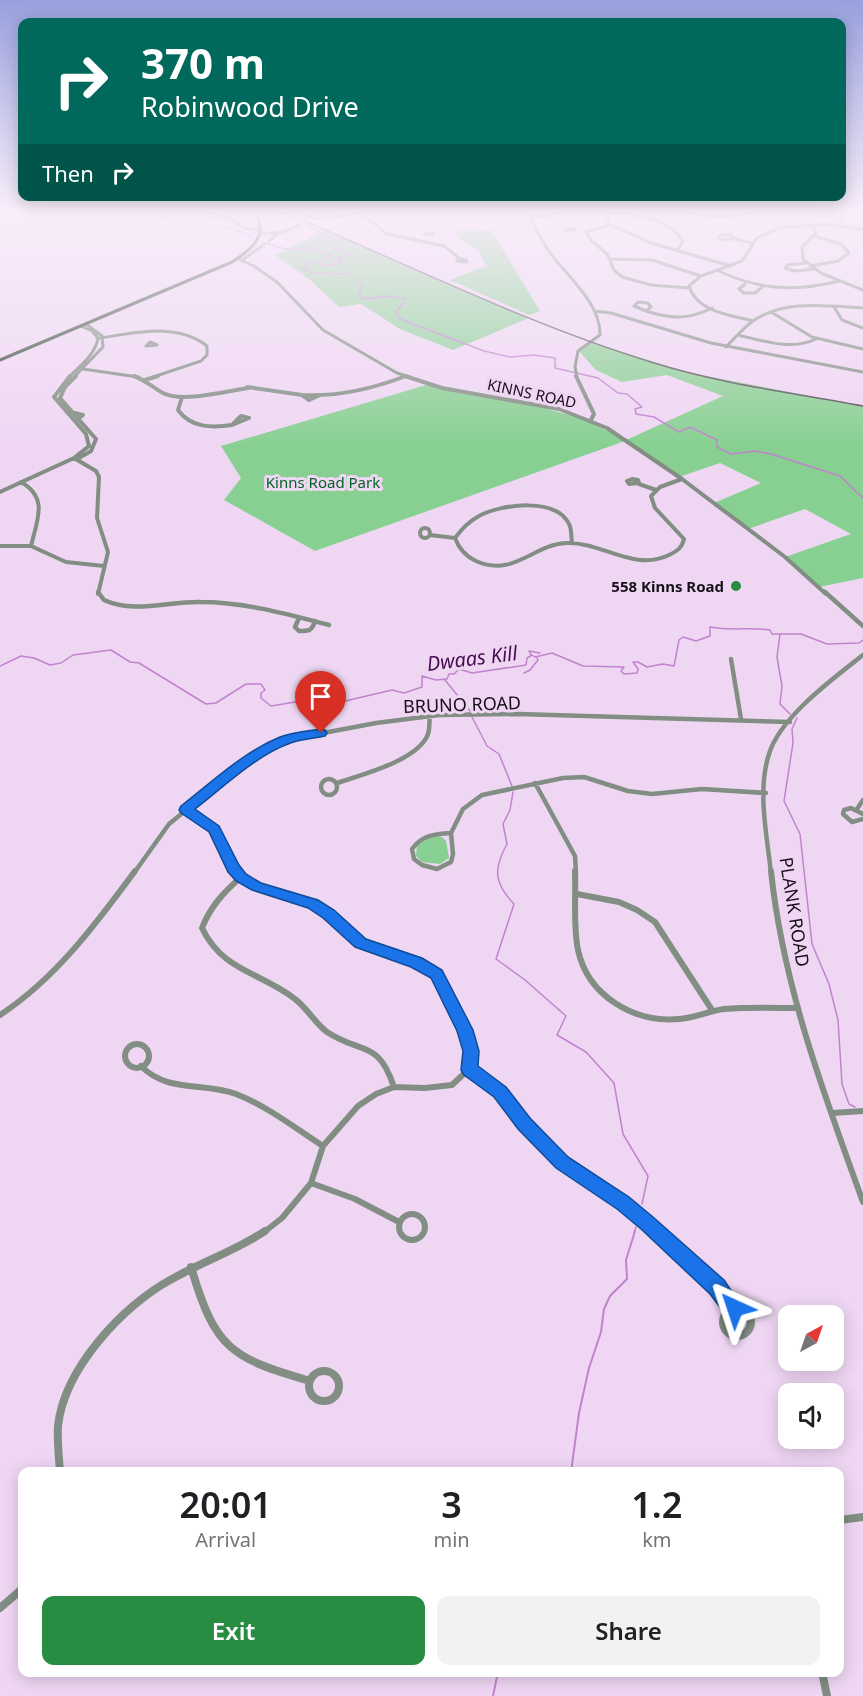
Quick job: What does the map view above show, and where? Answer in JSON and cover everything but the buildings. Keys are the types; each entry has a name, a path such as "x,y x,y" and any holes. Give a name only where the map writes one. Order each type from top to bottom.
{"main road":[{"path":"0,360 174,288"}],"street":[{"name":"KINNS ROAD","path":"284,288 323,330 406,376 453,390 544,405 591,420 618,434 785,557 863,626"},
{"path":"577,288 602,325 602,332 579,349 576,358 576,371 581,393 594,414 591,420"},
{"path":"689,288 698,301 753,321"},
{"path":"740,288 744,293 755,293 761,288"},
{"path":"786,288 808,288"},
{"path":"646,311 651,307 648,303 640,302 633,305 646,311 681,319 697,316 712,308"},
{"path":"726,347 753,321 771,312 805,306 863,308"},
{"path":"834,307 842,320 863,328"},
{"path":"594,311 611,313 726,347 863,372"},
{"path":"771,312 816,339 863,349"},
{"path":"0,492 92,451 96,442 94,435 78,419 83,416 81,413 71,412 60,398 65,387 103,347 98,331 86,324"},
{"path":"81,326 100,338 152,333 190,335 203,341 207,346 208,352 201,361 145,380"},
{"path":"152,333 152,342"},
{"path":"738,335 794,345 816,339"},
{"path":"72,459 87,449 90,440 58,405 54,397 59,387 97,347 100,338"},
{"path":"77,368 132,375 145,380 164,394 182,397 230,390 238,385 302,395 309,400 318,396 366,389 406,376"},
{"path":"182,397 178,410 188,420 204,425 232,425"},
{"path":"72,459 96,471 99,477 97,518 107,545 98,594 101,600 113,606 215,603 241,606 329,625"},
{"path":"455,538 457,546 469,558 489,565 516,564 548,546 572,543 637,560 665,558 676,552 684,539 676,526 653,506 651,496 656,490 682,479"},
{"path":"21,482 36,492 38,497 39,505 31,546"},
{"path":"639,484 656,490"},
{"path":"455,538 466,523 497,510 525,505 551,509 561,514 572,527 572,543"},
{"path":"430,535 455,538"},
{"path":"0,546 31,546 66,562 104,566"},
{"path":"299,618 295,627 299,631 309,631 313,628 315,621"},
{"name":"PLANK ROAD","path":"863,654 790,722 769,752 766,793 767,830 777,923 798,1008 863,1202"},
{"path":"731,659 741,719"},
{"name":"BRUNO ROAD","path":"0,1014 51,975 124,886 157,839 186,810 233,772 281,741 430,716 518,714 790,722"},
{"path":"337,783 405,756 418,747 428,736 430,716"},
{"path":"451,833 428,835 417,842 412,849 414,859 422,865 437,869 451,862 453,855 451,833 464,809 482,795 535,783 584,777 628,791 652,794 702,789 766,793"},
{"path":"535,783 575,856 578,950 586,972 601,993 625,1010 650,1019 671,1020 712,1010 798,1008"},
{"path":"857,809 863,800"},
{"path":"846,809 857,809 863,817 852,822 844,816 846,809"},
{"path":"60,1467 58,1427 64,1401 74,1377 91,1351 135,1304 191,1267 263,1233 282,1218 311,1183 323,1146 358,1106 376,1094 394,1087 446,1087 469,1070 471,1051 465,1030 437,974 417,963 360,943 328,914 313,904 256,886 241,877 233,868 214,829 186,810"},
{"path":"241,877 221,895 206,916 202,928 210,947 243,971 293,998 327,1031 378,1053 385,1059 394,1087"},
{"path":"577,894 622,902 645,913 655,922 712,1010"},
{"path":"141,1066 148,1075 160,1082 219,1089 242,1097 323,1146"},
{"path":"469,1070 500,1092 524,1124 562,1162 623,1203 688,1259 717,1287 731,1308"},
{"path":"832,1113 863,1111"},
{"path":"311,1183 355,1199 399,1222"},
{"path":"191,1267 211,1319 237,1354 271,1369 310,1380"},
{"path":"328,1370 338,1379 338,1392 332,1399 320,1401 310,1394 310,1380 320,1371 328,1370"},
{"path":"844,1519 863,1517"},
{"path":"0,1608 18,1592"},
{"path":"823,1677 827,1696"}],"green space":[{"path":"319,288 459,288 529,318 453,350 400,329 361,304 339,307"},
{"path":"468,288 526,288 540,311 529,315"},
{"path":"591,342 690,373 863,406 863,578 819,587 785,557 851,534 805,509 748,529 714,503 761,483 720,463 679,477 626,440 723,396 667,375 622,382 596,370 578,350"},
{"name":"Kinns Road Park","path":"426,385 553,410 601,428 625,441 315,551 224,500 241,478 221,446"},
{"path":"434,836 442,837 446,841 449,858 440,864 422,862 416,856 417,845"}],"waterway":[{"path":"361,288 359,297 367,299 386,296 406,299 396,312 400,319 484,351 510,357 534,355 555,358 555,368 598,378 618,393 627,394 642,407 635,409 636,414 654,417 679,432 690,427 717,440 717,447 731,454 755,451 771,454 840,476 863,498"},
{"name":"Dwaas Kill","path":"0,666 21,656 34,658 50,665 61,663 73,655 111,650 130,662 139,663 206,704 216,703 246,684 261,684 265,690 261,693 261,698 271,706 295,702 324,706 392,690 404,693 422,687 422,676 436,680 447,679 449,674 454,674 459,669 472,673 526,665 527,658 532,655 535,657 552,653 583,666 624,667 621,671 624,674 637,673 638,669 633,662 647,667 663,664 674,666 679,640 683,637 696,641 710,636 710,627 770,630 772,634 780,634"},
{"name":"Dwaas Kill","path":"780,634 801,634 827,644 859,643 863,640"},
{"path":"780,634 777,657 782,686 780,704 790,714"},
{"name":"Dwaas Kill","path":"531,655 529,651 540,653"},
{"path":"524,673 530,670 538,660 537,658"},
{"path":"445,680 471,712"},
{"path":"472,717 487,746 499,754 512,786"},
{"path":"797,718 792,729 793,743 784,801 800,834 812,944 829,984 838,1020 842,1084 849,1104 855,1107"},
{"path":"513,792 510,810 503,824 507,844 499,861 498,876 502,889 514,904 496,959 525,980 566,1016 557,1035 586,1052 614,1083 623,1134 648,1176 642,1204"},
{"path":"634,1233 636,1227"},
{"path":"572,1467 579,1413 589,1368 601,1332 604,1309 610,1296 627,1279 626,1260 635,1231"},
{"path":"493,1696 497,1677"}],"railway":[{"path":"459,288 565,332 654,363 758,388 863,406"}],"place":[{"name":"558 Kinns Road","path":"736,586"}],"route":[{"path":"321,733 286,739 272,746 233,772 186,810 206,821 214,829 233,868 241,877 256,886 313,904 328,914 360,943 428,967 437,974 465,1030 472,1060 469,1070 500,1092 524,1124 562,1162 623,1203 647,1223 717,1287 728,1300 731,1308 735,1308"}]}
